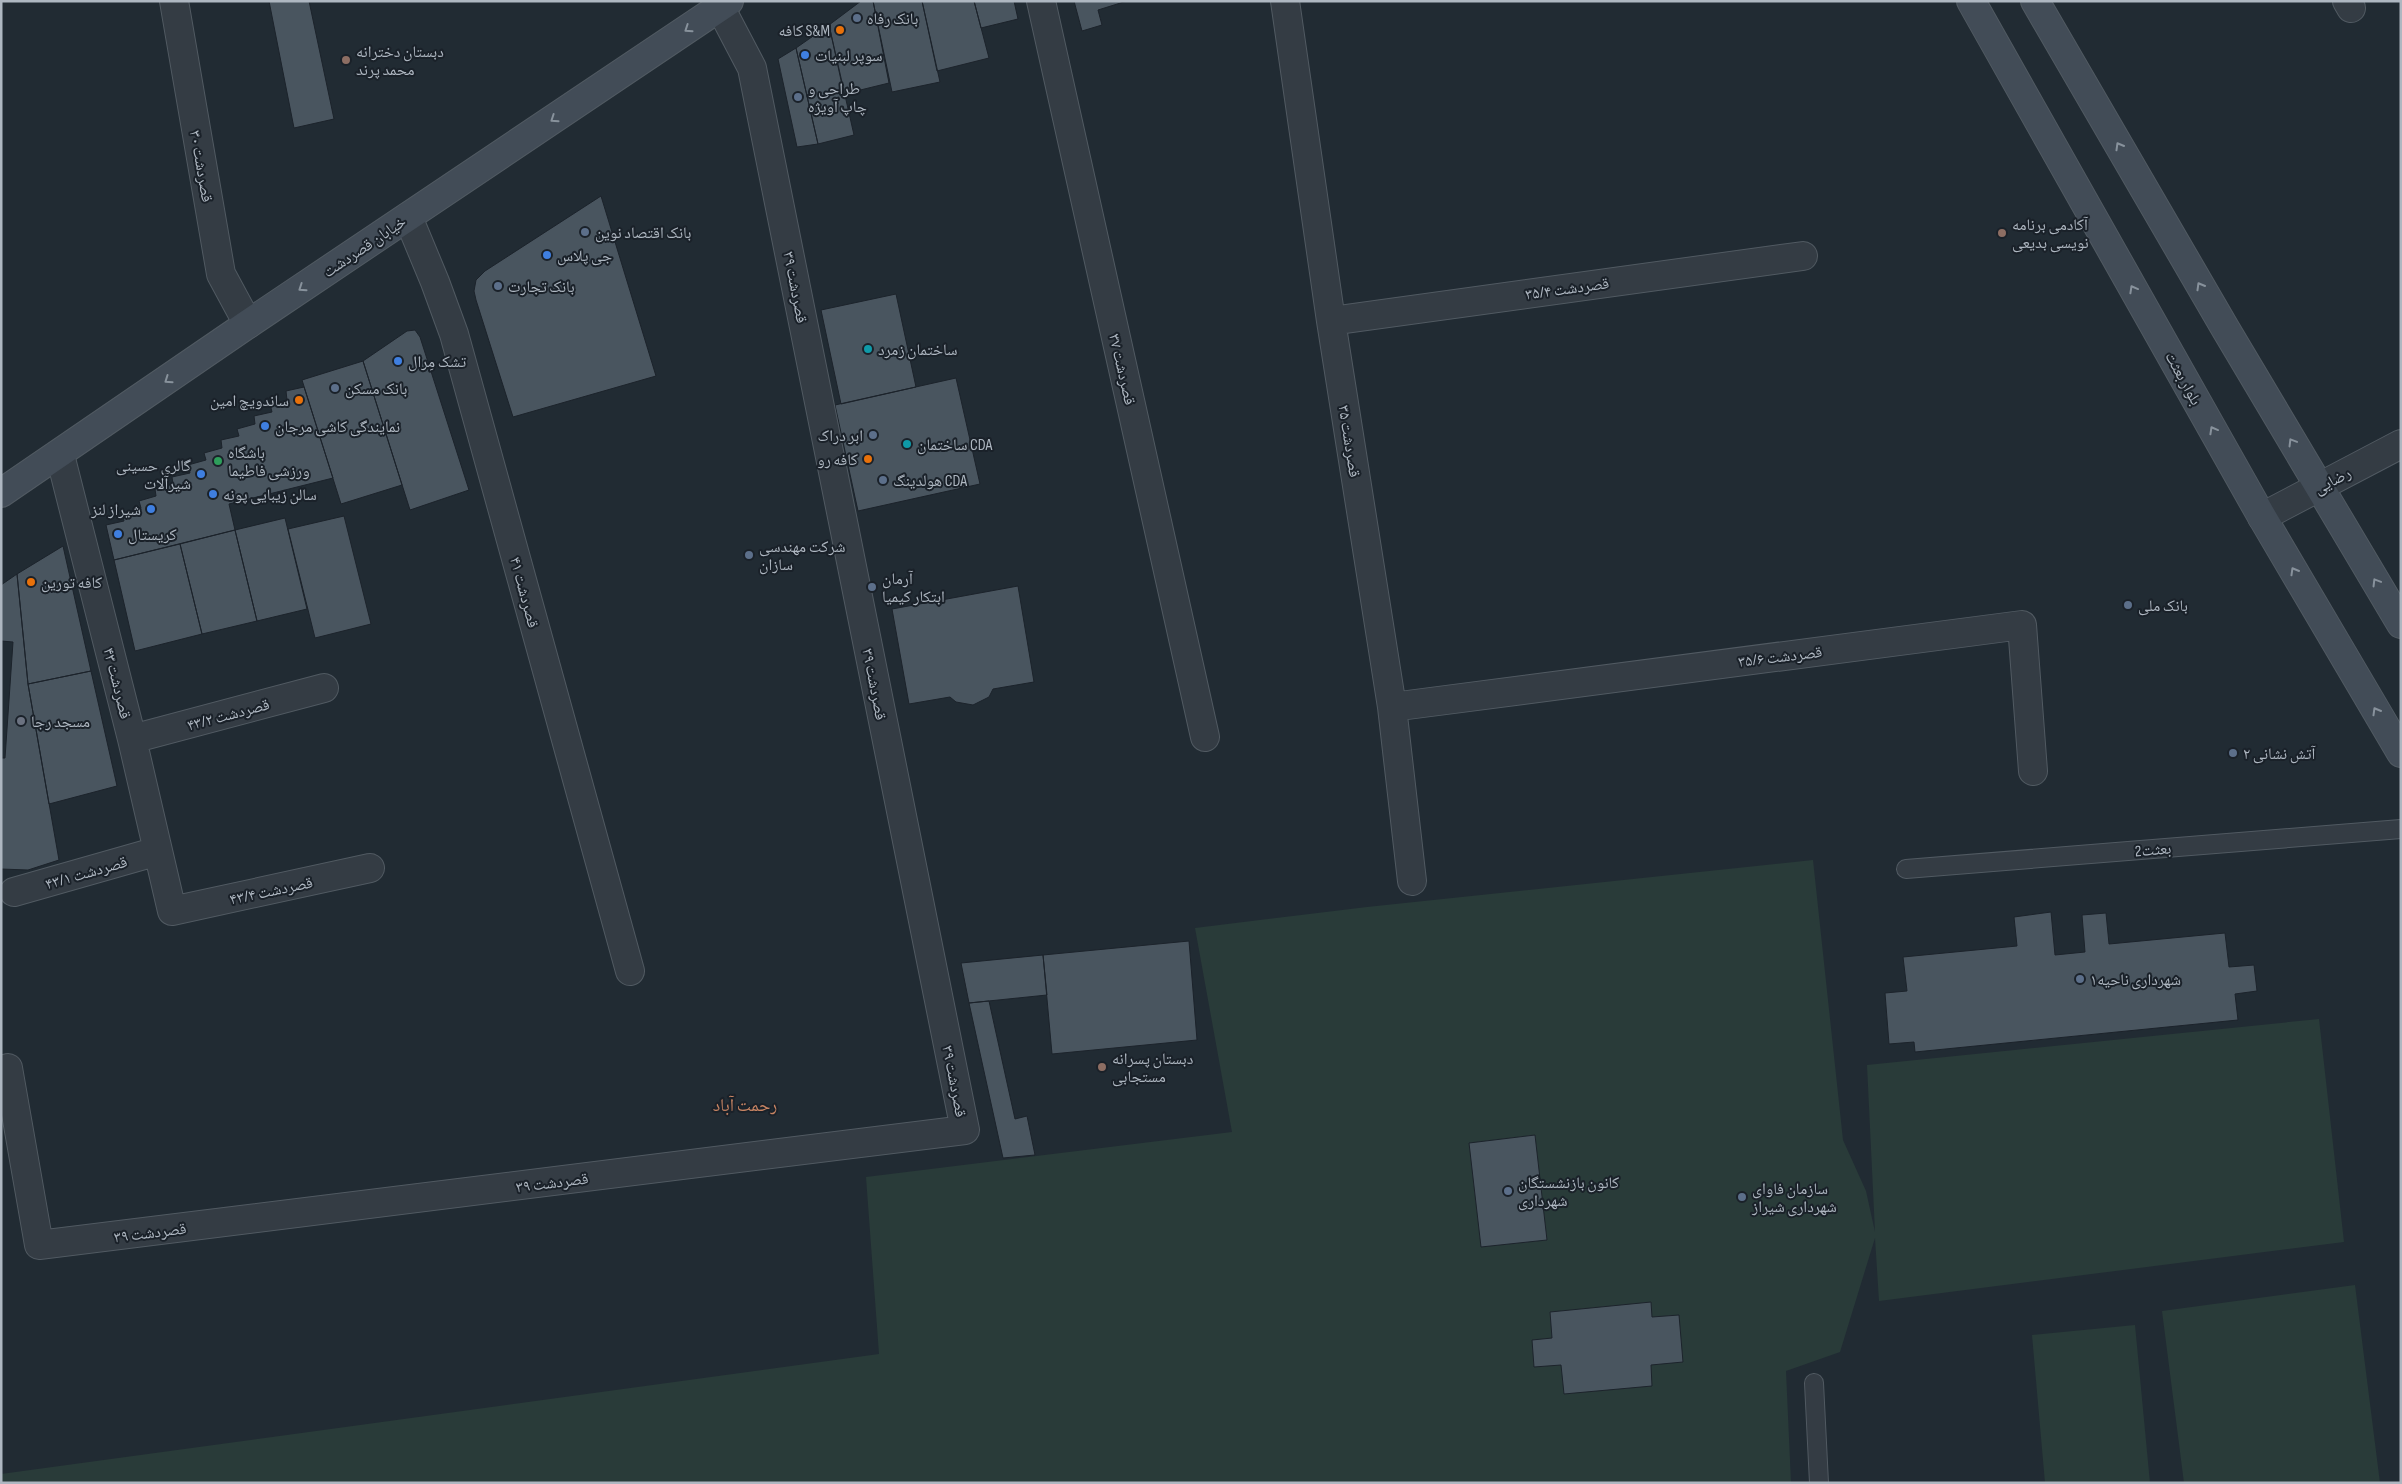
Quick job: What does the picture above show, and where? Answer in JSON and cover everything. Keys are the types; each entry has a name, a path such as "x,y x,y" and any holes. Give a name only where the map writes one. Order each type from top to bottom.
{"main road":[{"name":"بلوار بعثت","path":"1971,1 2262,517 2401,754"},
{"path":"2035,1 2401,624"},
{"name":"خیابان قصردشت","path":"1,494 248,324 724,4"}],"street":[{"name":"قصردشت ۳۰","path":"174,1 221,274 248,324"},
{"name":"قصردشت ۳۷","path":"1041,1 1205,737"},
{"name":"قصردشت ۳۵","path":"1284,1 1331,320 1392,707 1412,881"},
{"name":"قصردشت ۳۹","path":"8,1068 39,1245 964,1130 752,68 724,4"},
{"name":"قصردشت ۴۱","path":"408,217 454,334 630,971"},
{"name":"قصردشت ۳۵/۴","path":"1331,320 1803,256"},
{"name":"رضایی","path":"2262,517 2401,444"},
{"name":"قصردشت ۴۳","path":"60,455 132,740 172,911"},
{"name":"قصردشت ۳۵/۶","path":"1392,707 2022,625 2033,771"},
{"name":"قصردشت ۴۳/۲","path":"132,740 324,688"},
{"name":"قصردشت ۴۳/۱","path":"14,892 158,851"},
{"name":"قصردشت ۴۳/۴","path":"172,911 370,868"}],"lane":[{"name":"2بعثت","path":"1906,869 2401,829"},
{"path":"1814,1383 1819,1483"}],"shaded area":[{"path":"1813,860 1843,1140 1866,1191 1875,1232 1867,1065 2319,1019 2344,1242 1879,1301 1875,1238 1840,1352 1786,1371 1791,1483 2,1483 1,1474 879,1354 866,1177 1232,1132 1195,928 1367,907"},
{"path":"2355,1285 2380,1483 2184,1483 2162,1311"},
{"path":"2135,1325 2150,1483 2045,1483 2032,1335"}],"building":[{"path":"269,1 309,1 334,119 294,128"},
{"path":"861,1 873,1 889,83 844,94 829,25"},
{"path":"873,1 922,1 940,82 892,92"},
{"path":"922,1 974,1 989,58 937,71"},
{"path":"974,1 1014,1 1018,19 981,28"},
{"path":"1074,1 1127,1 1098,10 1102,25 1082,31"},
{"path":"829,25 854,135 818,144 796,48"},
{"path":"796,48 818,144 797,147 778,59"},
{"path":"601,196 656,376 513,417 476,300 474,291 476,280 485,271"},
{"name":"ساختمان زمرد","path":"896,294 916,387 841,404 821,310"},
{"path":"415,330 420,337 469,490 410,510 363,361 407,331"},
{"path":"363,361 402,485 341,504 302,380"},
{"name":"ساختمان CDA","path":"956,378 980,484 858,511 835,405"},
{"path":"304,387 333,478 229,504 235,530 114,560 106,525 124,521 123,513 141,508 139,501 156,496 155,489 173,484 172,477 190,473 188,465 206,460 204,453 222,448 221,440 239,436 237,429 255,424 254,416 272,412 270,404 287,400 286,391"},
{"path":"344,516 371,624 315,638 288,529"},
{"path":"285,518 307,609 257,621 235,530"},
{"path":"235,530 257,621 202,634 180,544"},
{"path":"180,544 202,634 135,651 114,560"},
{"path":"63,546 91,671 28,684 17,574"},
{"name":"مسجد رجا","path":"17,574 28,684 59,860 28,870 1,869 1,758 5,758 13,642 1,641 1,585"},
{"path":"1018,586 1034,682 993,689 989,697 973,705 956,702 950,697 909,704 892,609"},
{"path":"91,671 117,786 49,804 28,684"},
{"name":"شهرداری ناحیه۱","path":"2051,912 2055,955 2085,952 2082,915 2106,913 2109,944 2225,933 2229,967 2254,965 2257,991 2235,994 2238,1020 1915,1052 1914,1042 1889,1044 1885,993 1907,991 1903,957 2017,946 2014,917"},
{"path":"1189,941 1197,1040 1052,1054 1043,955"},
{"path":"1043,955 1047,995 969,1003 961,963"},
{"path":"989,1001 1015,1119 1027,1116 1035,1155 1003,1158 969,1003"},
{"name":"کانون بازنشستگان شهرداری","path":"1535,1135 1547,1240 1481,1247 1469,1143"},
{"path":"1651,1302 1652,1317 1679,1315 1683,1362 1651,1365 1652,1386 1564,1394 1561,1365 1534,1367 1532,1340 1552,1338 1550,1312"}],"place":[{"name":"بانک رفاه","path":"857,18"},
{"name":"کافه S&M","path":"840,30"},
{"name":"سوپر لبنیات","path":"805,55"},
{"name":"دبستان دخترانه محمد پرند","path":"346,60"},
{"name":"طراحی و چاپ آویژه","path":"798,97"},
{"name":"بانک اقتصاد نوین","path":"585,232"},
{"name":"آکادمی برنامه نویسی بدیعی","path":"2002,233"},
{"name":"جی پلاس","path":"547,255"},
{"name":"بانک تجارت","path":"498,286"},
{"name":"ساختمان زمرد","path":"868,349"},
{"name":"تشک مِرال","path":"398,361"},
{"name":"بانک مسکن","path":"335,388"},
{"name":"ساندویچ امین","path":"299,400"},
{"name":"نمایندگی کاشی مرجان","path":"265,426"},
{"name":"ابر دراک","path":"873,435"},
{"name":"ساختمان CDA","path":"907,444"},
{"name":"کافه رو","path":"868,459"},
{"name":"باشگاه ورزشی فاطیما","path":"218,461"},
{"name":"گالری حسینی شیرآلات","path":"201,474"},
{"name":"هولدینگ CDA","path":"883,480"},
{"name":"سالن زیبایی پونه","path":"213,494"},
{"name":"شیراز لنز","path":"151,509"},
{"name":"کریستال","path":"118,534"},
{"name":"شرکت مهندسی سازان","path":"749,555"},
{"name":"کافه تورین","path":"31,582"},
{"name":"آرمان ابتکار کیمیا","path":"872,587"},
{"name":"بانک ملی","path":"2128,605"},
{"name":"مسجد رجا","path":"21,721"},
{"name":"آتش نشانی ۲","path":"2233,753"},
{"name":"شهرداری ناحیه۱","path":"2080,979"},
{"name":"دبستان پسرانه مستجابی","path":"1102,1067"},
{"name":"کانون بازنشستگان شهرداری","path":"1508,1191"},
{"name":"سازمان فاوای شهرداری شیراز","path":"1742,1197"}],"district":[{"name":"رحمت آباد","path":"745,1105"}]}
